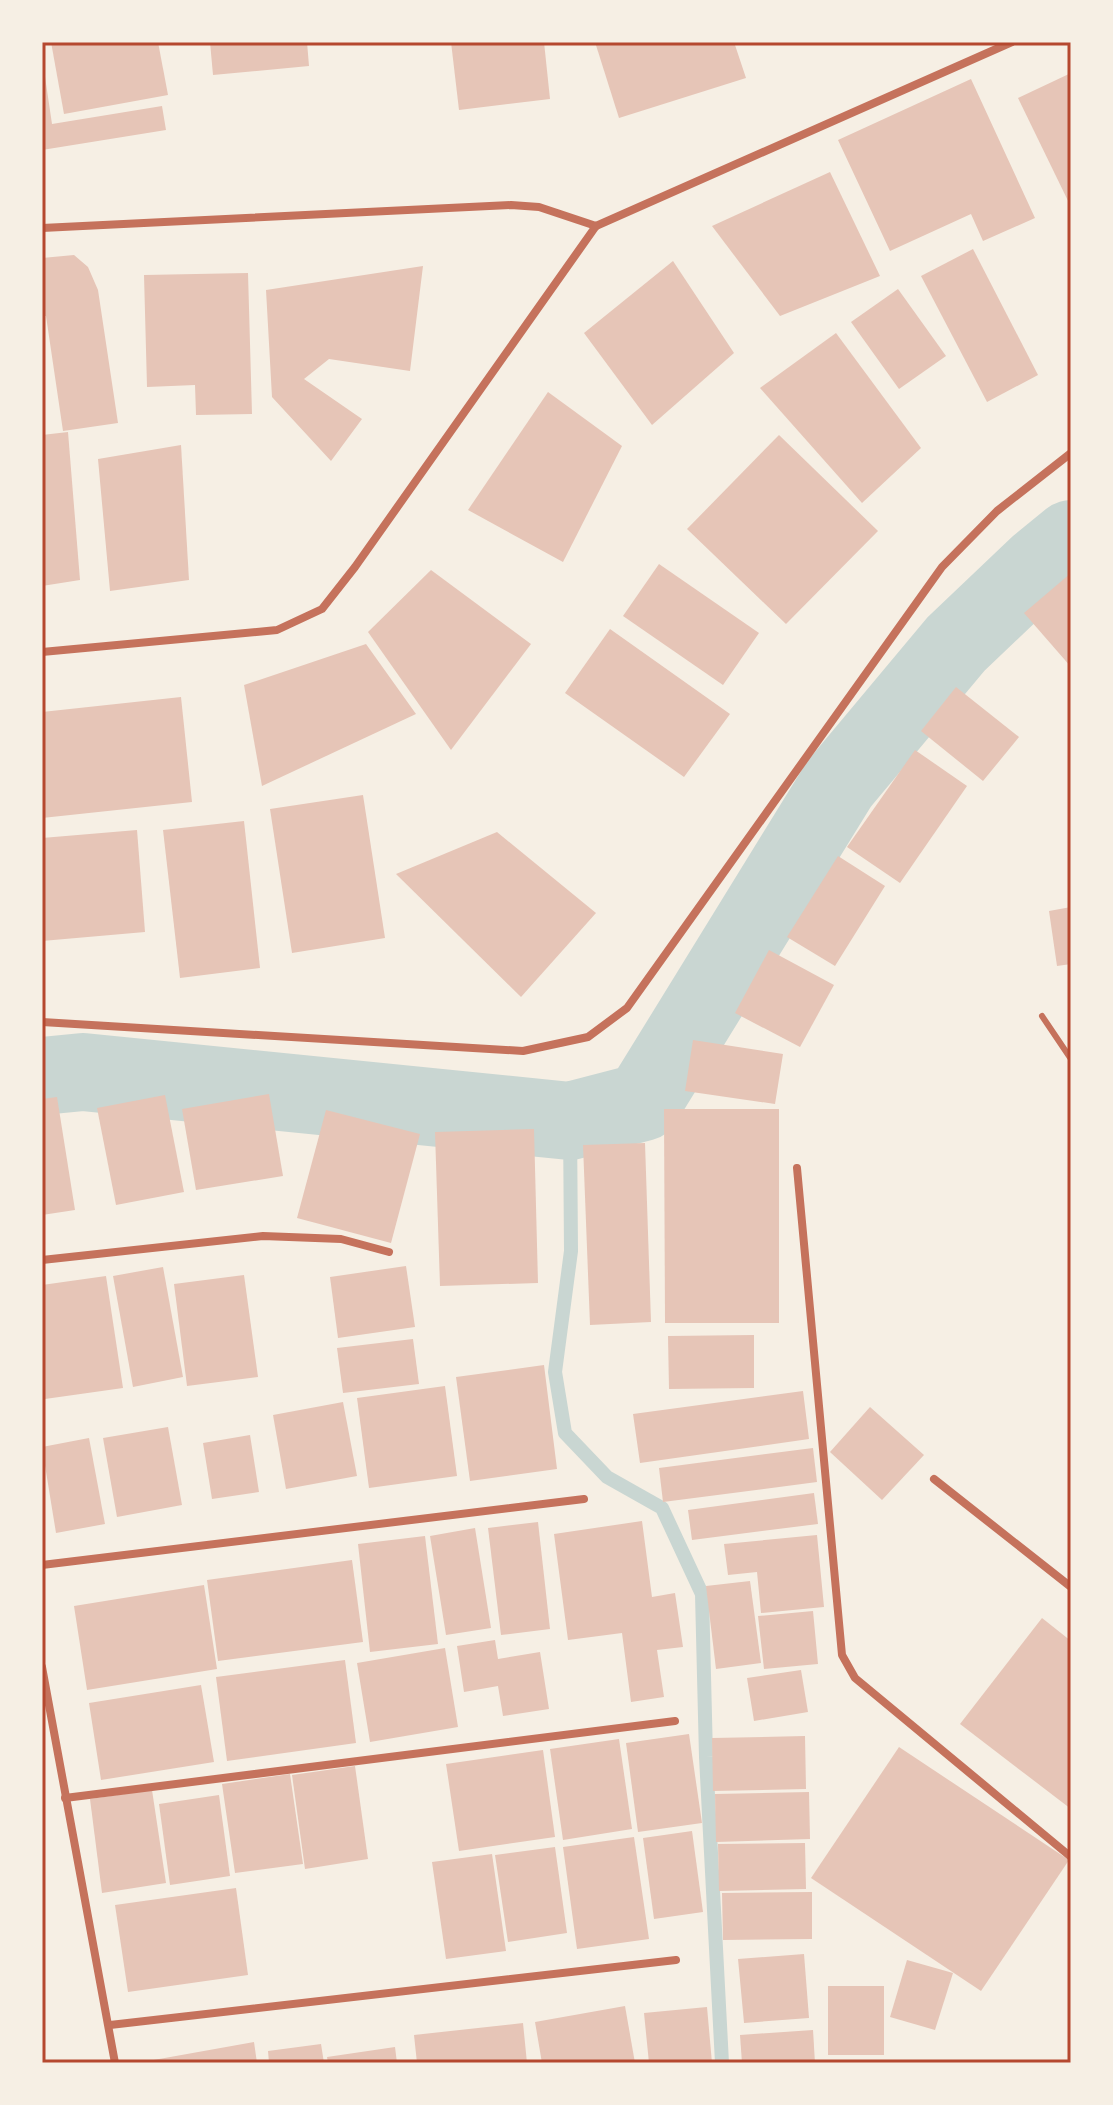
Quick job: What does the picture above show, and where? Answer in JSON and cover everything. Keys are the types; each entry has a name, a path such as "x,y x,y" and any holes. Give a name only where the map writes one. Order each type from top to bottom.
{"street":[{"path":"42,652 277,630 322,609 355,567 596,226 1012,42"},
{"path":"42,228 511,205 539,207 596,226"},
{"path":"42,1022 523,1051 588,1037 627,1008 942,567 997,511 1071,453"},
{"path":"797,1168 842,1655 855,1678 1071,1857"},
{"path":"42,1260 263,1236 341,1239 389,1252"},
{"path":"934,1479 1071,1587"},
{"path":"42,1565 584,1499"},
{"path":"42,1667 115,2063"},
{"path":"65,1798 675,1721"},
{"path":"110,2025 676,1960"}],"lane":[{"path":"1042,1016 1071,1059"}],"building":[{"path":"51,42 158,42 168,95 64,114"},
{"path":"210,42 307,42 309,66 213,75"},
{"path":"451,42 544,42 550,99 459,110"},
{"path":"595,42 734,42 746,78 619,118"},
{"path":"44,70 52,124 162,106 166,130 42,150"},
{"path":"1071,73 1071,207 1018,98"},
{"path":"971,79 1035,218 983,241 971,214 890,251 838,140"},
{"path":"830,172 880,276 780,316 712,226"},
{"path":"973,249 1038,375 987,402 921,276"},
{"path":"74,255 88,267 98,290 118,423 63,431 46,316 42,316 42,258"},
{"path":"673,261 734,353 652,425 584,333"},
{"path":"423,266 410,371 329,359 304,379 362,419 331,461 272,397 266,290"},
{"path":"248,273 252,414 196,415 195,385 147,387 144,275"},
{"path":"898,289 946,356 899,389 851,322"},
{"path":"836,333 921,448 862,503 760,388"},
{"path":"548,392 622,446 563,562 468,510"},
{"path":"68,432 80,580 42,586 42,435"},
{"path":"779,435 878,531 786,624 687,529"},
{"path":"181,445 189,580 110,591 98,459"},
{"path":"659,564 759,633 723,685 623,616"},
{"path":"431,570 531,644 451,750 368,632"},
{"path":"1071,573 1071,667 1024,613"},
{"path":"610,629 730,714 684,777 565,693"},
{"path":"366,644 416,714 262,786 244,685"},
{"path":"956,687 1019,737 983,781 921,731"},
{"path":"181,697 192,802 42,818 42,712"},
{"path":"915,750 967,786 900,883 847,847"},
{"path":"363,795 385,938 292,953 270,809"},
{"path":"244,821 260,968 180,978 163,830"},
{"path":"137,830 145,932 42,941 42,838"},
{"path":"497,832 596,913 521,997 396,874"},
{"path":"838,856 885,886 835,966 787,937"},
{"path":"1071,907 1071,964 1057,966 1049,911"},
{"path":"769,950 834,985 800,1047 735,1013"},
{"path":"693,1040 783,1054 775,1104 685,1091"},
{"path":"269,1094 283,1176 196,1190 182,1109"},
{"path":"165,1095 184,1192 116,1205 97,1108"},
{"path":"57,1097 75,1210 42,1215 42,1099"},
{"path":"664,1109 779,1109 779,1323 665,1323"},
{"path":"326,1110 420,1134 391,1243 297,1218"},
{"path":"534,1129 538,1283 440,1286 435,1132"},
{"path":"645,1143 651,1322 590,1325 583,1145"},
{"path":"406,1266 415,1327 338,1338 330,1277"},
{"path":"163,1267 183,1377 133,1387 113,1276"},
{"path":"244,1275 258,1377 187,1386 174,1284"},
{"path":"106,1276 123,1388 45,1399 42,1380 42,1285"},
{"path":"754,1335 754,1388 669,1389 668,1336"},
{"path":"413,1339 419,1384 343,1393 337,1348"},
{"path":"544,1365 557,1469 470,1481 456,1377"},
{"path":"445,1386 457,1476 369,1488 357,1398"},
{"path":"803,1391 809,1439 640,1463 633,1414"},
{"path":"343,1402 357,1476 286,1489 273,1415"},
{"path":"870,1407 924,1455 882,1500 830,1452"},
{"path":"168,1427 182,1505 117,1517 103,1438"},
{"path":"250,1435 259,1492 212,1499 203,1443"},
{"path":"89,1438 105,1524 56,1533 42,1447"},
{"path":"813,1448 817,1482 663,1502 659,1468"},
{"path":"814,1493 818,1524 692,1540 688,1510"},
{"path":"642,1521 652,1597 675,1593 683,1647 657,1650 664,1697 631,1702 622,1633 568,1640 554,1534"},
{"path":"538,1522 550,1629 501,1635 488,1528"},
{"path":"475,1528 491,1628 446,1635 430,1536"},
{"path":"817,1535 824,1607 761,1613 757,1572 728,1575 724,1544"},
{"path":"425,1536 438,1644 370,1652 358,1544"},
{"path":"352,1560 363,1642 218,1661 207,1580"},
{"path":"750,1581 761,1663 716,1669 706,1586"},
{"path":"204,1585 217,1669 87,1690 74,1606"},
{"path":"813,1611 818,1664 764,1669 758,1616"},
{"path":"1042,1618 1071,1641 1071,1809 960,1724"},
{"path":"495,1640 498,1659 540,1652 549,1709 503,1716 498,1686 464,1692 457,1646"},
{"path":"445,1648 458,1727 370,1742 357,1663"},
{"path":"345,1660 356,1743 227,1761 216,1677"},
{"path":"801,1670 808,1712 754,1721 747,1678"},
{"path":"201,1685 214,1762 101,1780 89,1703"},
{"path":"689,1734 702,1823 638,1832 626,1743"},
{"path":"805,1736 806,1789 713,1791 712,1738"},
{"path":"619,1739 632,1829 563,1840 550,1749"},
{"path":"899,1747 1069,1860 981,1991 811,1878"},
{"path":"543,1750 555,1837 459,1851 446,1764"},
{"path":"355,1766 368,1859 305,1869 292,1775"},
{"path":"290,1774 303,1864 235,1873 222,1784"},
{"path":"152,1790 166,1883 102,1893 90,1799"},
{"path":"809,1792 810,1839 716,1842 715,1794"},
{"path":"219,1795 230,1876 170,1885 159,1804"},
{"path":"692,1831 703,1912 654,1919 643,1838"},
{"path":"634,1837 649,1939 577,1949 563,1847"},
{"path":"805,1843 806,1889 719,1891 718,1844"},
{"path":"555,1847 567,1933 508,1942 495,1855"},
{"path":"492,1854 506,1951 446,1959 432,1862"},
{"path":"236,1888 248,1975 128,1992 115,1905"},
{"path":"812,1892 812,1939 723,1940 722,1893"},
{"path":"804,1954 809,2018 744,2023 738,1959"},
{"path":"907,1960 953,1973 935,2030 890,2017"},
{"path":"828,1986 884,1986 884,2055 828,2055"},
{"path":"625,2006 635,2063 542,2063 535,2022"},
{"path":"707,2007 712,2063 649,2063 644,2013"},
{"path":"523,2023 527,2063 417,2063 414,2035"},
{"path":"813,2030 815,2063 742,2063 740,2035"},
{"path":"254,2042 257,2063 148,2061"},
{"path":"321,2044 324,2063 269,2063 268,2051"},
{"path":"395,2047 397,2063 328,2063 327,2057"}],"waterway":[{"path":"42,1076 83,1072 570,1121 643,1102 839,784 956,644 1071,539"},
{"path":"570,1121 571,1251 555,1372 565,1433 607,1477 662,1508 702,1594 706,1757 722,2063"}]}
